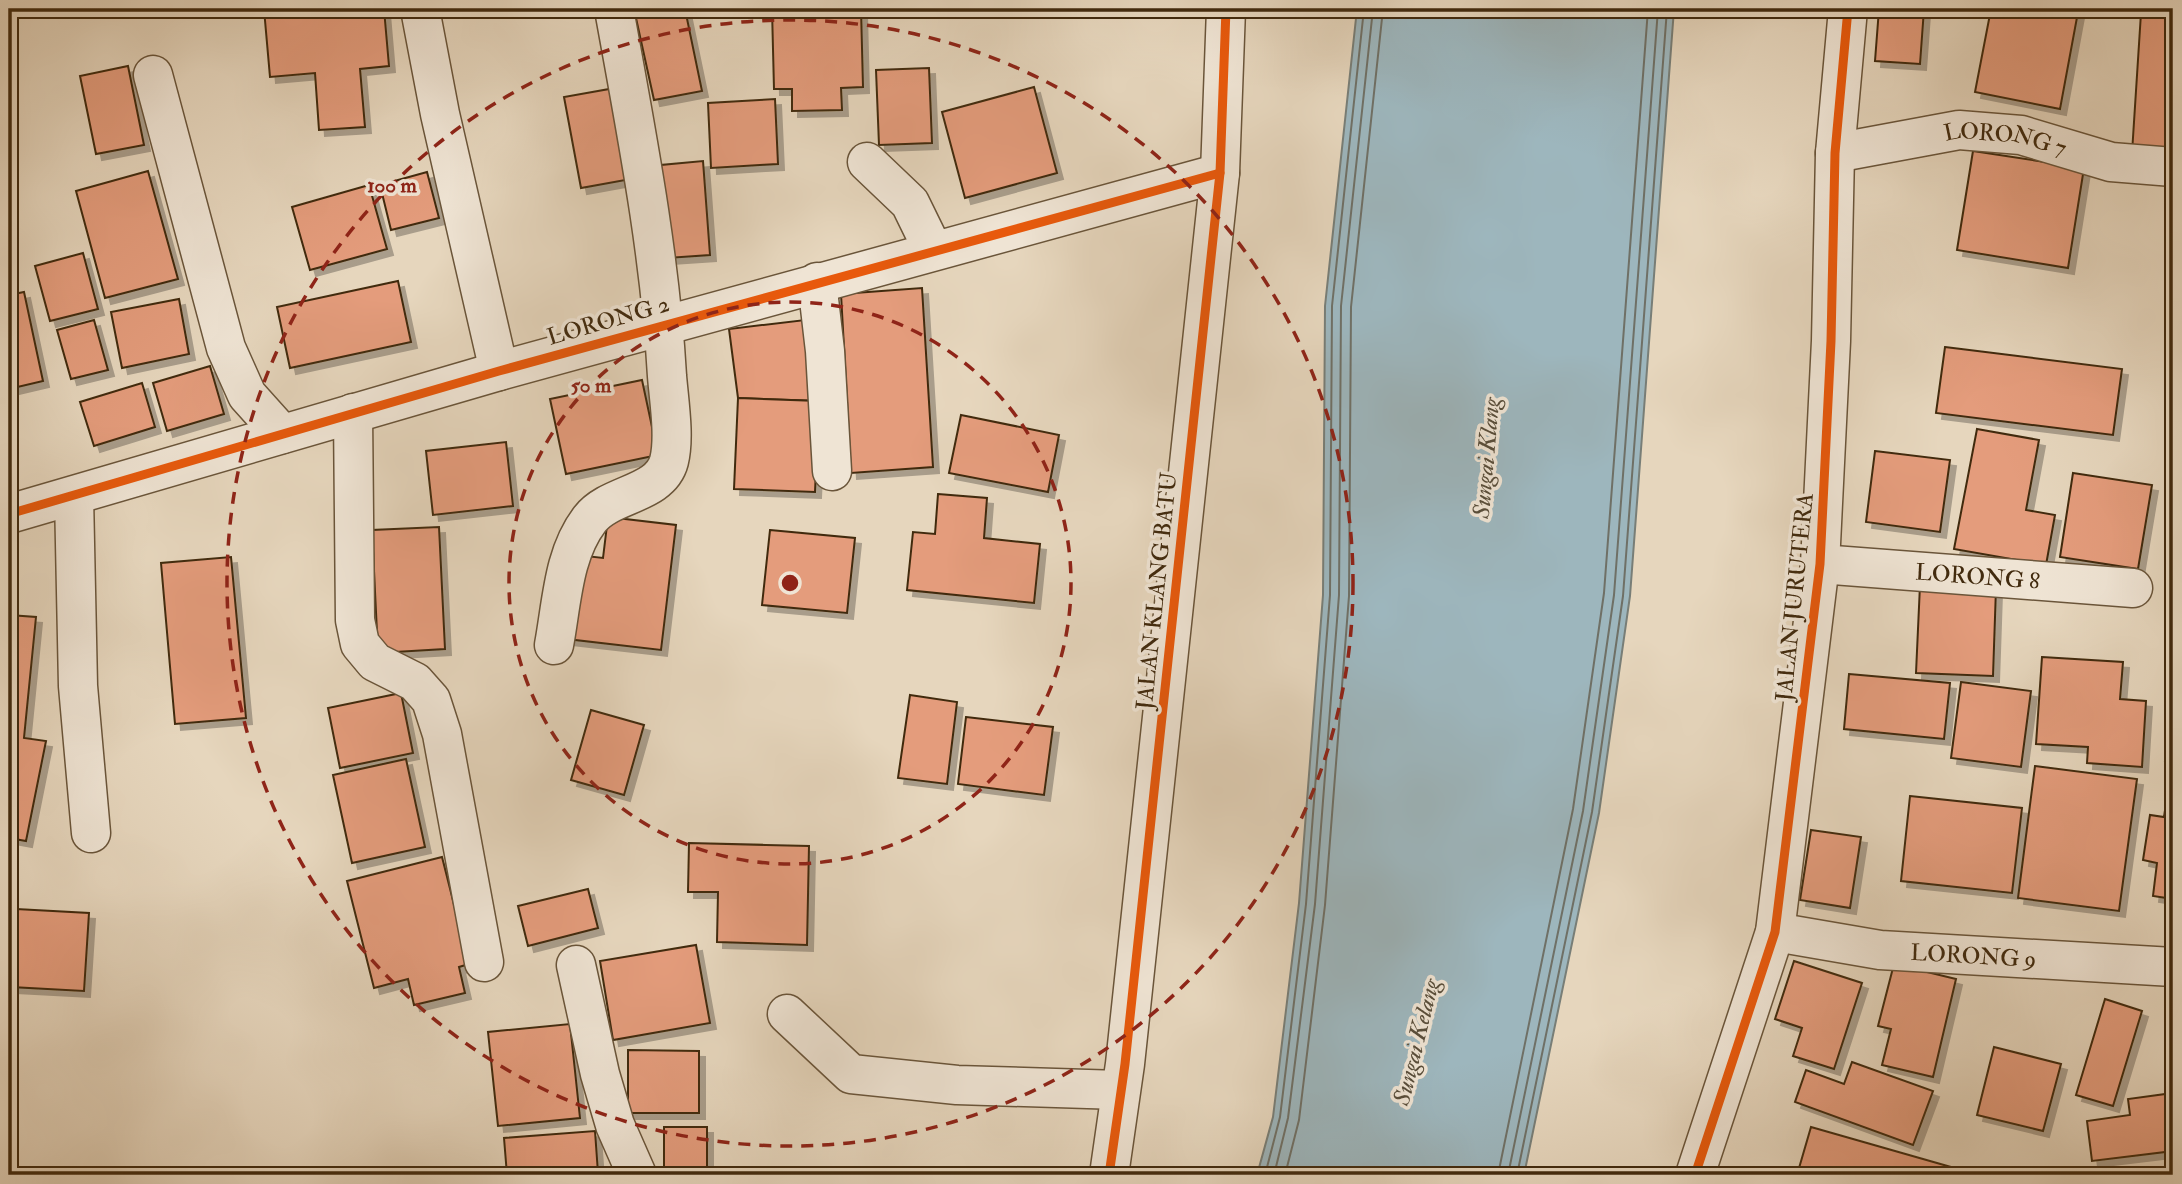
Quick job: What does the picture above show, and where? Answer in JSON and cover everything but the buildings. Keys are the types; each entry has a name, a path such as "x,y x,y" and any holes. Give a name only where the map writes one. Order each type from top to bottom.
{"street":[{"path":"420,9 440,114 499,370"},
{"path":"554,645 570,553 592,516 624,496 654,483 669,462 664,325 647,190 614,9"},
{"name":"JALAN KLANG BATU","path":"1109,1175 1127,1050 1220,173 1227,9"},
{"name":"JALAN JURUTERA","path":"1695,1175 1775,932 1820,564 1831,341 1835,153 1848,9"},
{"path":"153,75 226,348 247,396 282,434"},
{"name":"LORONG 7","path":"1835,153 1959,130 2021,135 2111,162 2173,167"},
{"path":"867,162 910,203 933,250"},
{"name":"LORONG 2","path":"9,514 499,370 1220,173"},
{"path":"817,282 825,351 832,471"},
{"path":"353,413 355,620 360,644 375,662 415,682 431,700 442,734 484,962"},
{"path":"74,496 78,685 91,833"},
{"name":"LORONG 8","path":"1820,564 2133,588"},
{"name":"LORONG 9","path":"1775,932 1880,950 2173,967"},
{"path":"576,965 615,1125 637,1175"},
{"path":"787,1014 851,1073 957,1085 1120,1090"}],"water":[{"path":"1357,9 1674,9 1630,596 1599,813 1524,1175 1257,1175 1273,1117 1299,903 1323,595 1325,306"}],"cycle path":[{"path":"1109,1175 1125,1064 1220,173 1226,9"},
{"path":"1695,1175 1775,932 1820,564 1831,341 1835,153 1848,9"},
{"path":"9,514 499,371 1220,173"}],"water label":[{"name":"Sungai Klang","path":"1486,458"},
{"name":"Sungai Kelang","path":"1416,1042"}]}
